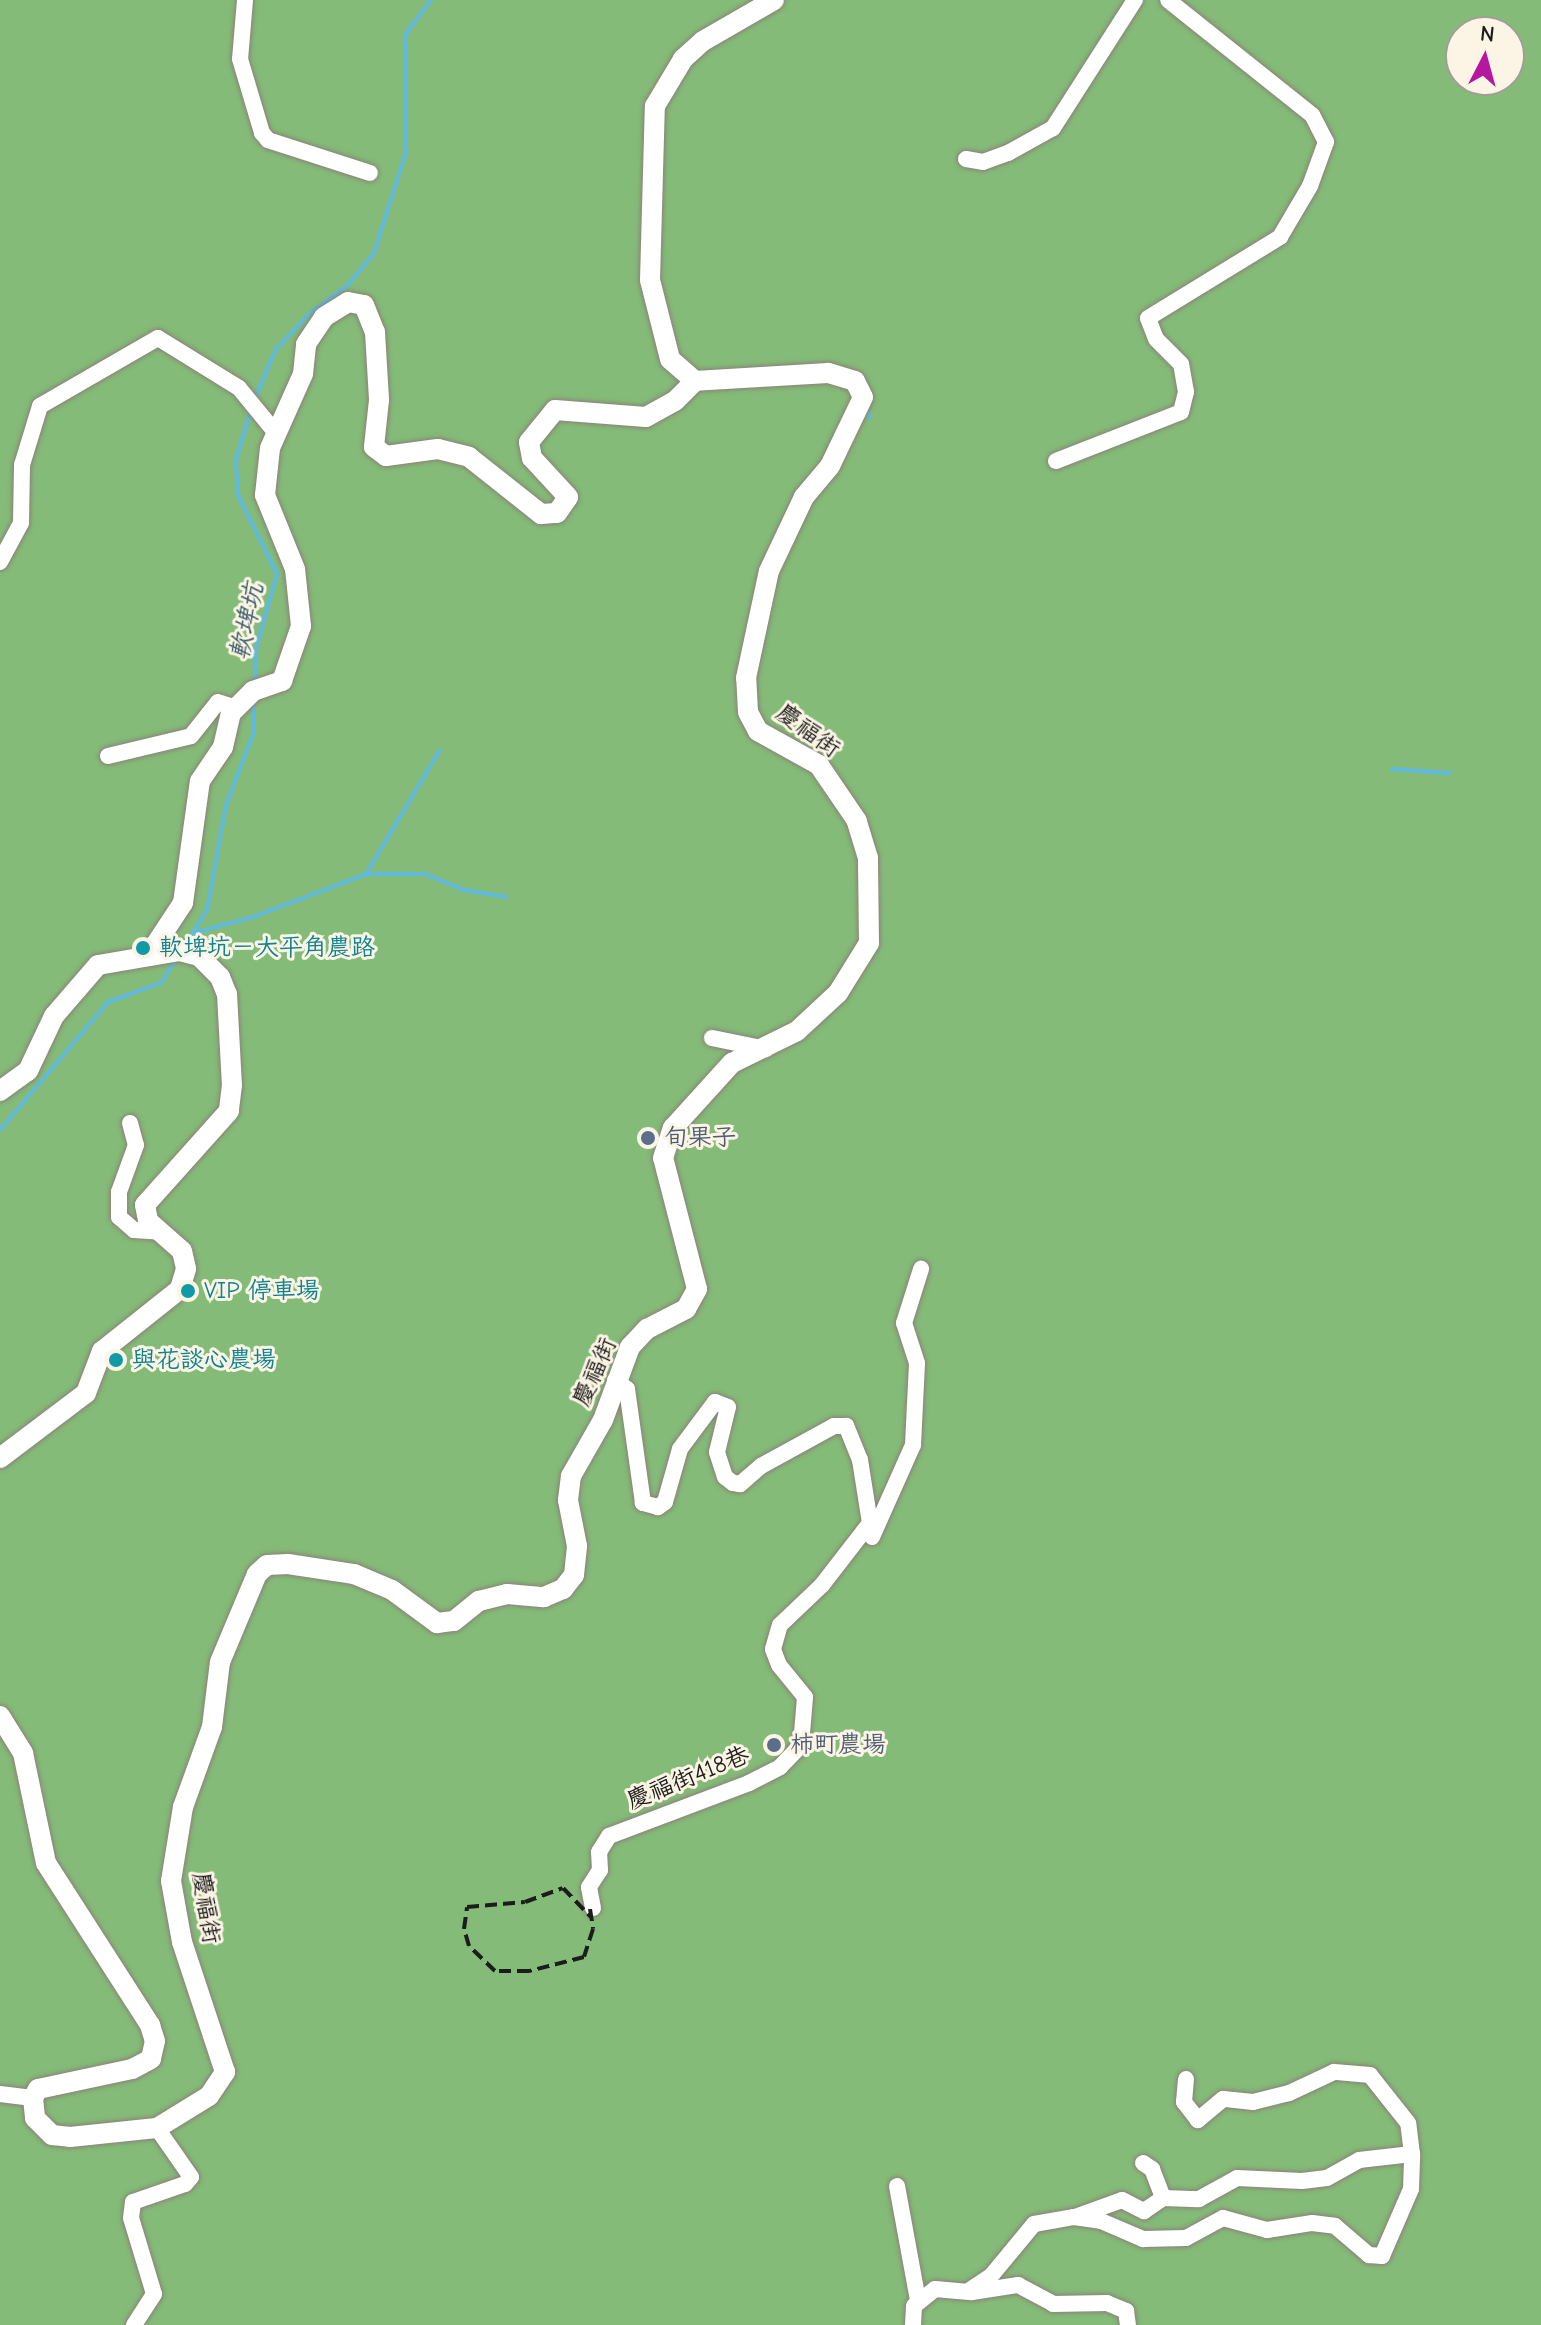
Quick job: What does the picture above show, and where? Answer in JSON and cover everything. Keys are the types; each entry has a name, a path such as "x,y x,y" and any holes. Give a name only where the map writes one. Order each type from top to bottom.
{"street":[{"path":"245,0 240,59 262,133 268,140 370,173"},
{"path":"148,956 183,903 200,781 223,747 234,711 253,691 282,681 301,626 295,569 265,495 269,426 303,374 306,344 324,317 348,302 364,305 375,332 379,400 374,447 386,456 438,449 469,457 541,514 557,513 568,497 532,458 529,442 555,410 646,417 675,401 695,381 670,359 650,280 655,106 683,59 703,41 774,0"},
{"path":"966,159 983,162 1008,153 1053,128 1135,0"},
{"path":"1056,461 1145,431 1181,412 1186,392 1181,364 1156,339 1148,318 1280,237 1310,186 1326,142 1312,115 1168,0"},
{"path":"0,562 21,523 22,465 40,406 158,338 239,388 269,426"},
{"name":"慶福街","path":"33,2098 35,2118 52,2135 157,2128 209,2096 225,2072 182,1942 171,1881 183,1807 212,1727 220,1662 257,1574 267,1565 288,1564 354,1574 392,1590 437,1623 454,1621 479,1601 507,1594 544,1597 563,1589 574,1575 577,1546 568,1500 571,1476 603,1420 615,1380 630,1347 647,1329 686,1309 697,1289 663,1158 673,1128 732,1063 767,1049 797,1031 838,993 869,943 868,858 857,821 819,765 758,731 748,712 746,678 769,571 804,497 830,466 863,397 855,381 828,373 695,381"},
{"path":"108,756 191,736 218,702 234,711"},
{"path":"0,1091 28,1071 54,1016 98,965 185,952 220,977 227,994 232,1085 229,1111 145,1205 148,1221 182,1251 186,1269 180,1289 102,1351 86,1393 0,1458"},
{"path":"712,1038 767,1049"},
{"path":"130,1123 136,1145 119,1192 119,1217 134,1230 161,1232"},
{"path":"857,1543 870,1541 913,1445 917,1363 904,1323 921,1269"},
{"name":"慶福街418巷","path":"593,1908 589,1887 600,1870 599,1852 609,1836 749,1783 780,1767 801,1745 805,1697 779,1665 773,1649 780,1625 857,1543 870,1523 860,1460 846,1426 834,1426 761,1466 740,1484 733,1483 725,1477 717,1452 728,1407 715,1402 680,1449 665,1502 652,1507 638,1493 627,1389 615,1380"},
{"path":"0,1716 23,1753 46,1863 150,2025 155,2041 151,2059 132,2069 48,2084 33,2098 0,2094"},
{"path":"1074,2217 1101,2221 1143,2239 1186,2238 1223,2218 1267,2230 1312,2223 1335,2226 1369,2255 1382,2256 1411,2189 1412,2154 1408,2123 1380,2085 1361,2071 1334,2072 1289,2093 1253,2102 1223,2099 1198,2120 1184,2102 1186,2079"},
{"path":"134,2325 154,2294 131,2218 133,2202 185,2184 191,2177 157,2128"},
{"path":"970,2290 991,2276 1034,2224 1074,2217 1122,2200 1144,2211 1163,2198 1199,2199 1237,2178 1264,2182 1327,2178 1359,2160 1412,2154"},
{"path":"1143,2163 1152,2169 1163,2198"},
{"path":"897,2186 918,2300 913,2325"},
{"path":"918,2300 935,2289 970,2290 1018,2285 1053,2304 1107,2303 1126,2311 1128,2325"}],"green space":[{"path":"0,0 1541,0 1541,2325 0,2325"}],"waterway":[{"name":"軟埤坑","path":"255,398 276,349 311,312 348,285 374,253 405,155 405,35 431,0"},
{"path":"868,408 869,418"},
{"name":"軟埤坑","path":"251,409 236,460 238,495 277,574 255,651 255,682"},
{"name":"軟埤坑","path":"185,945 207,910 226,805 254,732 254,699"},
{"path":"193,933 253,917 366,874 440,750"},
{"path":"1392,769 1450,773"},
{"path":"366,874 425,874 464,890 506,897"},
{"name":"軟埤坑","path":"0,1130 108,1002 161,983 176,959"}],"railway":[{"path":"590,1909 593,1929 584,1957 529,1971 495,1971 469,1946 464,1929 467,1907 525,1902 563,1888 591,1917"}],"place":[{"name":"軟埤坑－大平角農路","path":"143,948"},
{"name":"旬果子","path":"648,1138"},
{"name":"VIP 停車場","path":"188,1291"},
{"name":"與花談心農場","path":"116,1360"},
{"name":"柿町農場","path":"774,1745"}]}
